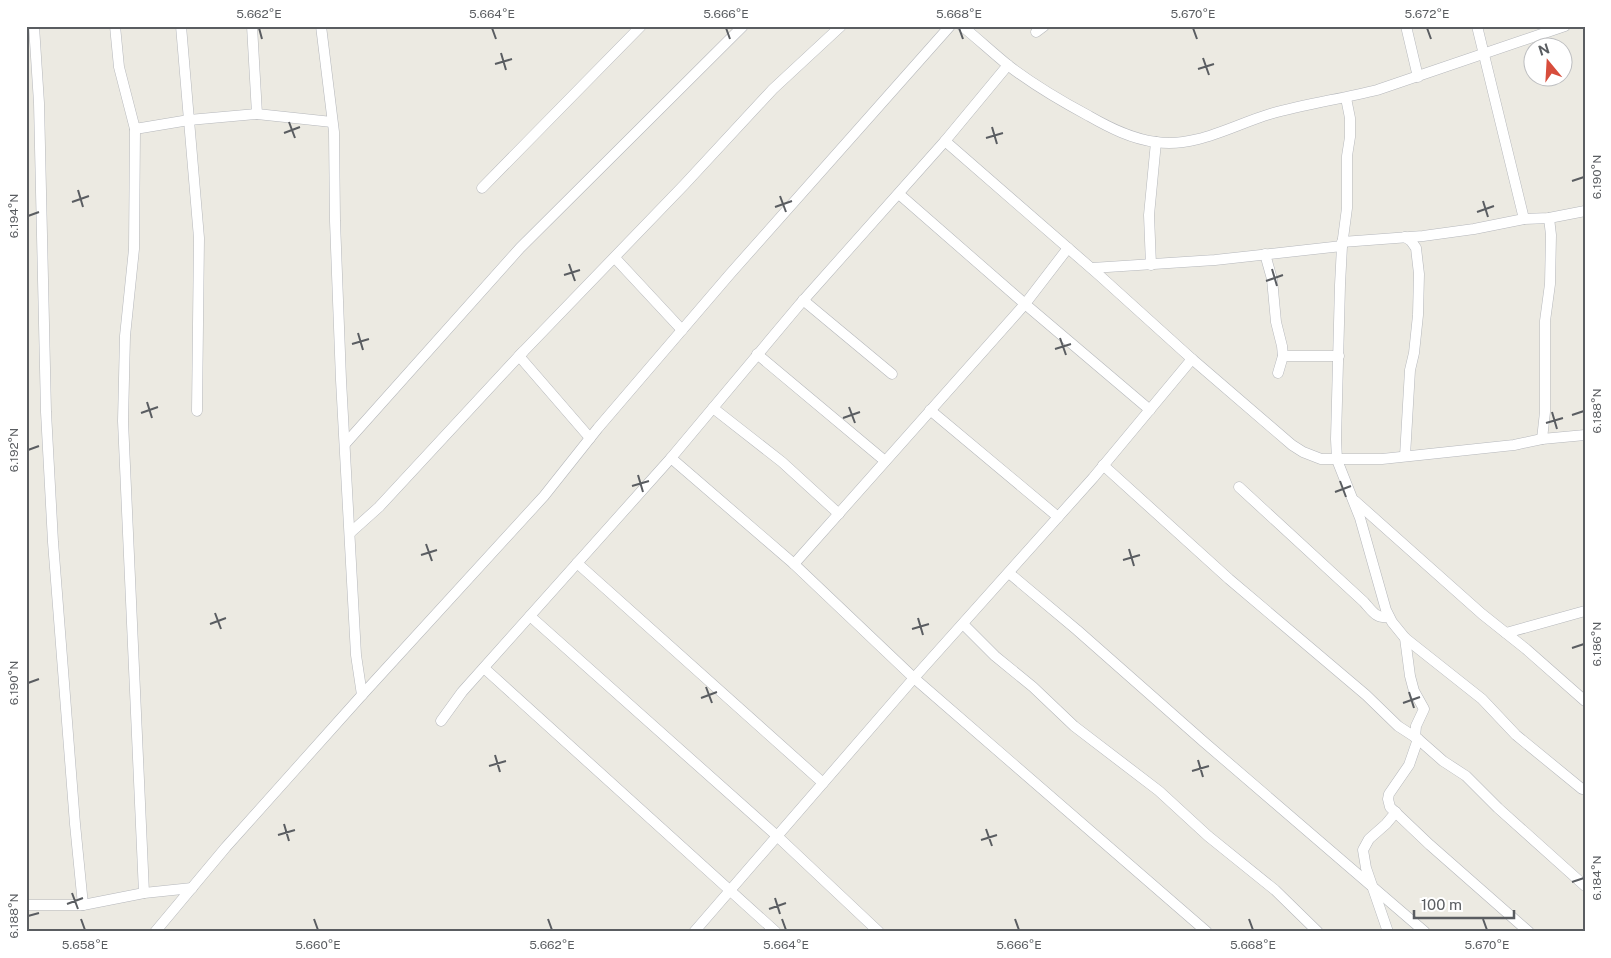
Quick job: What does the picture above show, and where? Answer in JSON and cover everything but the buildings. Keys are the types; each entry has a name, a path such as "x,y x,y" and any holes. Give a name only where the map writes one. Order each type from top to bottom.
{"street":[{"path":"34,26 39,103 46,412 53,542 73,804 83,905"},
{"path":"115,26 119,67 135,129 134,249 125,336 123,422 144,893"},
{"path":"181,26 199,238 197,411"},
{"path":"252,26 256,114"},
{"path":"321,26 332,122 336,271 345,444 357,669 362,695"},
{"path":"482,188 642,26"},
{"path":"345,444 520,248 743,26"},
{"path":"350,534 379,508 519,356 684,185 773,89 841,26"},
{"path":"155,932 226,847 544,496 590,438 682,330 950,26"},
{"path":"962,26 1008,65 1055,98 1122,134 1156,142 1177,143 1200,139 1267,115 1311,103 1346,98 1377,90 1485,54 1558,27"},
{"path":"1406,26 1418,76"},
{"path":"1477,26 1524,219"},
{"path":"441,721 462,692 671,458 803,300 946,141 1008,65"},
{"path":"1346,98 1350,118 1350,137 1347,156 1346,208 1342,244 1337,460 1360,518 1389,617 1405,638 1482,699 1516,735 1582,789"},
{"path":"135,129 189,120 256,114 332,122"},
{"path":"946,141 1092,268 1192,359 1292,445 1311,456 1337,460 1382,459 1514,445 1542,439 1585,435"},
{"path":"1151,265 1149,215 1156,142"},
{"path":"519,356 649,224 704,164"},
{"path":"899,194 1150,410"},
{"path":"1092,268 1215,260 1474,229 1524,219 1549,218 1585,211"},
{"path":"1542,439 1545,412 1545,320 1550,284 1551,235 1549,218"},
{"path":"1405,236 1416,248 1419,282 1418,315 1414,353 1410,370 1405,456"},
{"path":"794,564 1025,304 1068,248"},
{"path":"1266,254 1272,279 1276,322 1283,356 1278,372"},
{"path":"615,258 682,330"},
{"path":"803,300 892,374"},
{"path":"757,354 885,462"},
{"path":"519,356 590,438"},
{"path":"1283,356 1339,356"},
{"path":"694,932 914,678 1058,517 1192,359"},
{"path":"713,408 782,462 839,514"},
{"path":"930,410 1058,517"},
{"path":"671,458 794,564 914,678 1206,932"},
{"path":"1103,465 1229,578 1366,695 1398,726 1466,776 1498,808 1585,886"},
{"path":"1239,487 1364,602 1376,616 1389,617"},
{"path":"1352,499 1482,614 1526,649 1585,701"},
{"path":"578,563 823,783"},
{"path":"1009,573 1425,932"},
{"path":"1506,634 1585,611"},
{"path":"530,616 777,836 879,932"},
{"path":"963,624 995,656 1033,687 1074,726 1158,792 1208,836 1275,890 1318,932"},
{"path":"1405,638 1414,691 1424,709 1416,726 1416,738 1409,765 1389,794 1388,804 1430,845 1530,932"},
{"path":"484,668 776,932"},
{"path":"1388,932 1364,859 1365,845 1396,812"},
{"path":"26,905 83,905 144,893 192,888"}]}
